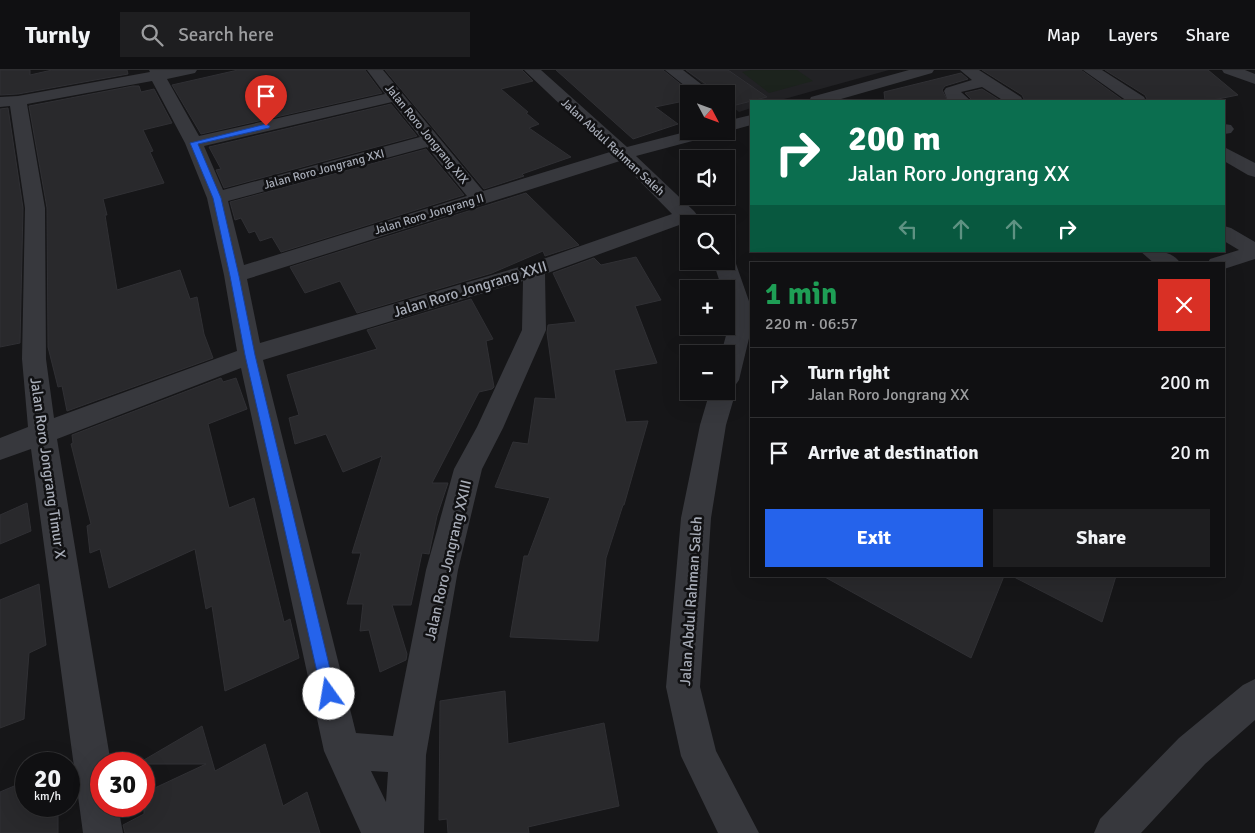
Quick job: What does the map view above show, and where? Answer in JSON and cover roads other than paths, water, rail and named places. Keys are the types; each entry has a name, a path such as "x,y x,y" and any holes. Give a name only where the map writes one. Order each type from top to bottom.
{"street":[{"path":"9,101 158,73 190,70"},
{"name":"Jalan Roro Jongrang XIX","path":"375,70 479,198"},
{"name":"Jalan Abdul Rahman Saleh","path":"532,70 687,215"},
{"path":"674,70 694,85"},
{"path":"821,100 926,70"},
{"path":"968,70 1014,100"},
{"path":"1091,70 1136,100"},
{"path":"1230,70 1255,79"},
{"path":"158,73 194,143 217,198 235,276 250,355 342,750 381,833"},
{"path":"961,100 953,95 952,91 954,89 985,81"},
{"path":"194,143 398,96"},
{"name":"Jalan Roro Jongrang Timur X","path":"9,101 35,208 34,359 42,432 103,833"},
{"path":"735,113 748,121"},
{"path":"735,125 748,121"},
{"name":"Jalan Roro Jongrang II","path":"235,276 479,198 680,139"},
{"name":"Jalan Roro Jongrang XXI","path":"217,198 430,140"},
{"path":"1225,154 1255,171"},
{"name":"Jalan Roro Jongrang XXII","path":"0,449 250,355 534,270 680,223"},
{"path":"1225,233 1255,251"},
{"path":"1224,262 1255,251"},
{"path":"1152,252 1167,262"},
{"name":"Jalan Roro Jongrang XXIII","path":"404,833 408,755 442,570 468,469 490,428 534,330 534,270"},
{"path":"727,270 747,324 735,356"},
{"name":"Jalan Abdul Rahman Saleh","path":"720,400 713,425 696,518 683,687 699,756 739,833"},
{"path":"1114,833 1192,751 1255,697"},
{"path":"342,750 408,755"}]}
